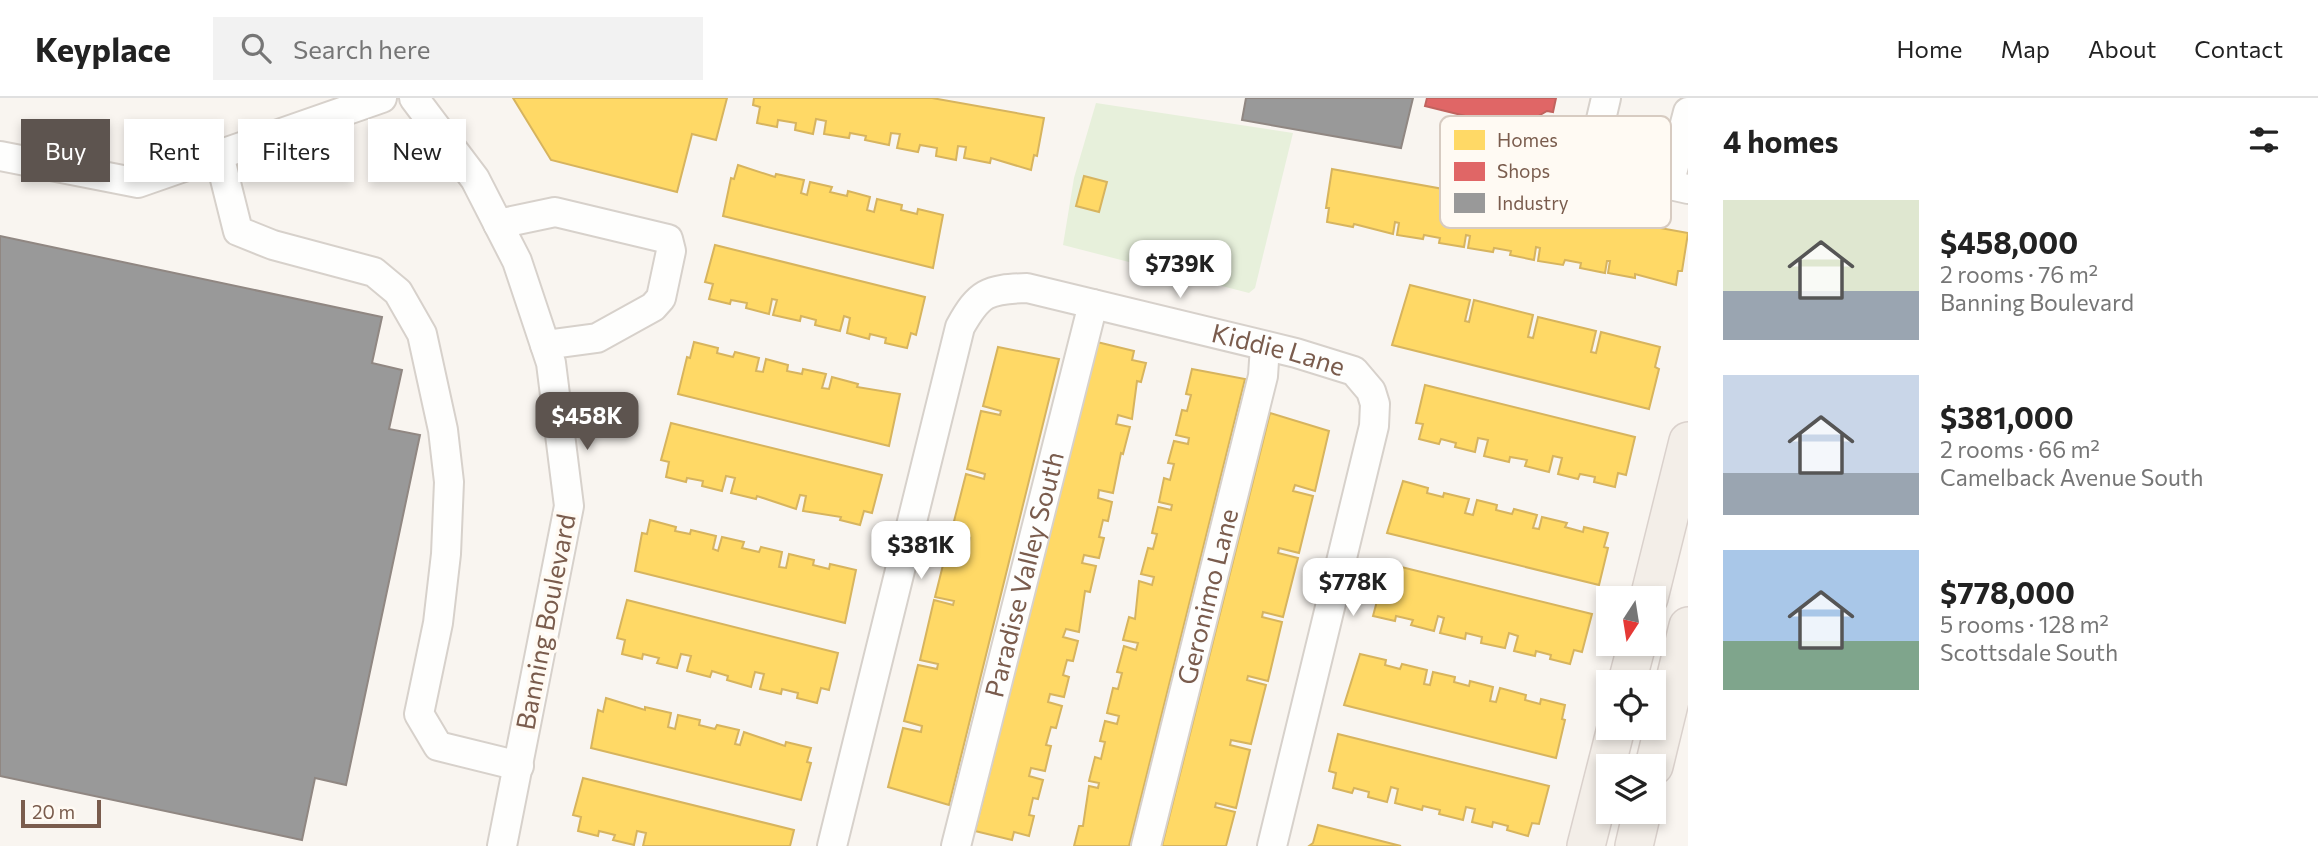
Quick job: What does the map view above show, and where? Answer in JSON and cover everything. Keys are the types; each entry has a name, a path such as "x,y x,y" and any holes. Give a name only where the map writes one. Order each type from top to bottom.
{"main road":[{"path":"1651,586 1688,441"},
{"path":"1657,754 1688,626"},
{"path":"1586,846 1613,740"},
{"path":"1634,846 1639,824"}],"street":[{"path":"224,153 382,98"},
{"name":"Banning Boulevard","path":"414,98 475,178 517,261 551,363 569,506 502,846"},
{"path":"1602,116 1606,98"},
{"path":"1679,187 1688,112"},
{"path":"0,156 124,180"},
{"path":"224,175 238,231 273,245 374,272 398,292 422,334 443,430 449,482 446,554 438,623 419,714 438,746 519,766"},
{"path":"498,224 555,212 668,239 671,251 661,299 653,307 597,338 545,345"},
{"name":"Kiddie Lane","path":"832,846 960,327 974,301 995,289 1027,288 1265,346 1354,371 1371,391 1375,404 1374,426 1272,846"},
{"name":"Paradise Valley South","path":"956,846 1093,303"},
{"name":"Geronimo Lane","path":"1146,846 1264,376 1265,346"}],"green space":[{"path":"1096,103 1293,133 1255,288 1249,293 1063,245 1074,178"}],"building: Homes":[{"path":"513,98 727,98 716,140 692,134 677,192 551,160"},
{"path":"754,98 932,98 1044,118 1037,156 1034,155 1031,170 991,158 990,163 964,158 966,147 958,146 956,160 936,156 937,148 920,145 918,152 897,148 900,134 891,133 889,145 865,140 866,136 850,133 849,138 824,134 826,121 816,119 813,134 795,130 796,123 778,120 777,127 757,123 760,107 753,105"},
{"path":"738,165 775,177 776,174 804,180 801,193 807,195 810,182 832,187 830,192 847,196 848,191 870,197 867,210 874,212 877,199 902,205 901,210 917,214 918,209 943,215 933,268 723,216 731,178 734,179"},
{"path":"1332,169 1440,188 1440,228 1660,228 1688,233 1682,271 1678,271 1676,285 1635,274 1635,278 1608,273 1610,261 1607,261 1605,273 1580,268 1581,263 1565,260 1563,265 1538,261 1540,248 1536,247 1534,260 1510,255 1511,251 1494,248 1493,252 1468,248 1470,236 1466,235 1464,247 1439,243 1440,238 1424,235 1423,239 1397,235 1399,223 1395,222 1393,234 1354,224 1353,227 1327,222 1329,208 1326,208"},
{"path":"1084,176 1107,182 1099,212 1076,206"},
{"path":"715,245 925,297 916,335 911,333 907,348 885,343 886,338 870,334 869,339 847,333 850,318 844,316 840,331 815,325 816,320 801,316 800,321 773,315 777,300 772,299 769,314 746,308 747,303 731,300 730,304 709,299 713,284 705,282"},
{"path":"1410,285 1470,300 1465,321 1469,322 1474,300 1533,315 1528,337 1533,338 1538,317 1596,331 1591,352 1596,353 1601,332 1660,347 1655,367 1659,369 1649,409 1392,345"},
{"path":"694,342 718,348 717,353 733,357 735,352 759,358 756,371 763,372 766,359 788,365 787,371 802,374 803,369 826,374 822,388 829,389 832,377 858,384 857,387 900,394 889,446 678,394 687,357 690,358"},
{"path":"1097,342 1134,351 1132,360 1146,363 1141,382 1137,381 1132,419 1118,415 1116,424 1130,427 1123,454 1121,453 1113,493 1099,490 1098,498 1112,502 1108,521 1103,520 1099,537 1104,538 1099,558 1084,555 1082,563 1096,566 1090,592 1085,591 1079,632 1066,629 1063,637 1078,641 1073,661 1067,660 1063,675 1069,677 1064,697 1050,694 1048,702 1062,706 1056,728 1051,727 1046,745 1051,746 1045,771 1031,768 1029,776 1043,780 1038,799 1033,798 1029,815 1034,816 1029,836 1014,832 1012,840 975,831"},
{"path":"998,347 1059,359 949,805 888,787 903,728 921,732 922,726 904,721 918,665 937,669 938,664 920,660 934,600 953,605 954,601 935,597 950,537 969,542 970,538 951,533 966,474 984,479 985,474 967,469 981,411 1000,415 1001,411 983,406"},
{"path":"1192,369 1245,379 1129,846 1074,846 1079,826 1083,826 1089,786 1098,788 1099,783 1089,781 1095,757 1101,759 1105,742 1100,741 1105,721 1117,724 1119,716 1107,713 1113,688 1118,689 1122,673 1117,672 1124,646 1136,650 1138,643 1123,640 1129,617 1135,619 1139,581 1152,585 1154,577 1141,574 1148,548 1153,549 1157,534 1152,533 1158,507 1171,510 1172,505 1159,502 1164,478 1170,480 1174,464 1168,463 1174,441 1188,444 1189,438 1176,435 1182,410 1187,411 1191,395 1186,394"},
{"path":"1425,385 1635,437 1626,475 1618,473 1615,487 1594,482 1595,477 1580,474 1578,479 1558,474 1562,458 1553,456 1549,472 1525,466 1527,460 1510,457 1509,462 1484,456 1488,440 1478,438 1475,452 1455,447 1456,443 1441,439 1439,444 1419,439 1423,424 1416,423"},
{"path":"1270,413 1329,431 1315,491 1295,485 1293,491 1313,496 1299,553 1279,548 1278,553 1298,558 1283,617 1263,612 1262,617 1282,622 1268,681 1248,676 1247,680 1266,685 1251,744 1231,740 1230,745 1250,750 1236,808 1216,803 1215,807 1235,812 1226,846 1162,846"},
{"path":"671,423 882,475 872,513 864,511 860,525 840,520 841,517 803,511 806,496 800,495 796,509 757,496 756,499 731,493 735,478 726,476 722,491 702,486 703,481 687,478 686,482 666,477 669,462 661,460"},
{"path":"1403,481 1428,488 1427,493 1443,497 1444,493 1469,499 1465,513 1473,515 1477,500 1497,505 1496,510 1512,514 1514,509 1537,515 1533,528 1539,529 1542,517 1567,523 1565,527 1583,532 1584,527 1608,533 1604,547 1608,548 1599,585 1387,533"},
{"path":"650,520 676,527 675,531 690,534 691,530 716,536 713,549 718,551 722,537 744,542 742,548 759,552 761,547 782,552 779,567 786,568 789,554 814,560 813,565 829,569 830,564 856,570 845,623 635,571 642,533 647,534"},
{"path":"1381,562 1592,614 1582,652 1574,650 1570,664 1550,659 1551,655 1536,651 1535,656 1514,651 1518,636 1509,633 1505,648 1481,643 1482,637 1466,633 1465,639 1440,633 1444,618 1438,616 1434,631 1411,625 1413,620 1396,616 1395,621 1373,616 1377,601 1371,600"},
{"path":"627,600 838,653 829,690 821,688 817,703 797,698 798,693 782,689 781,694 760,689 764,674 755,672 751,687 727,680 728,676 712,671 710,677 687,671 691,656 681,654 677,668 657,663 659,658 643,654 642,659 622,654 625,640 617,638"},
{"path":"1360,654 1386,660 1385,665 1400,669 1402,664 1427,670 1424,684 1430,685 1433,672 1455,677 1454,682 1469,686 1470,681 1493,687 1490,701 1496,702 1500,688 1526,695 1525,700 1540,704 1541,699 1565,705 1562,719 1565,720 1556,758 1344,705"},
{"path":"606,698 645,710 645,707 671,713 668,727 675,729 678,715 700,720 699,725 715,729 717,725 739,730 735,744 740,745 744,732 785,746 786,742 811,748 807,762 811,763 801,800 591,748 598,710 603,712"},
{"path":"1338,734 1549,786 1539,824 1532,823 1528,836 1507,830 1508,826 1493,822 1492,827 1472,822 1475,809 1466,807 1463,820 1439,814 1440,810 1423,806 1422,810 1395,803 1398,789 1391,787 1387,802 1368,797 1369,792 1354,788 1352,793 1333,788 1336,773 1329,771"},
{"path":"583,778 794,830 790,846 643,846 646,833 637,831 634,845 613,840 615,835 599,831 598,836 578,831 581,817 573,815"},
{"path":"1318,825 1401,846 1309,846 1313,843"}],"building: Shops":[{"path":"1427,98 1556,98 1553,112 1547,111 1538,116 1465,116 1425,106"}],"building: Industry":[{"path":"1246,98 1413,98 1401,148 1242,120"},
{"path":"0,236 382,317 372,363 402,370 389,429 420,435 346,785 315,778 302,840 0,776"}]}
